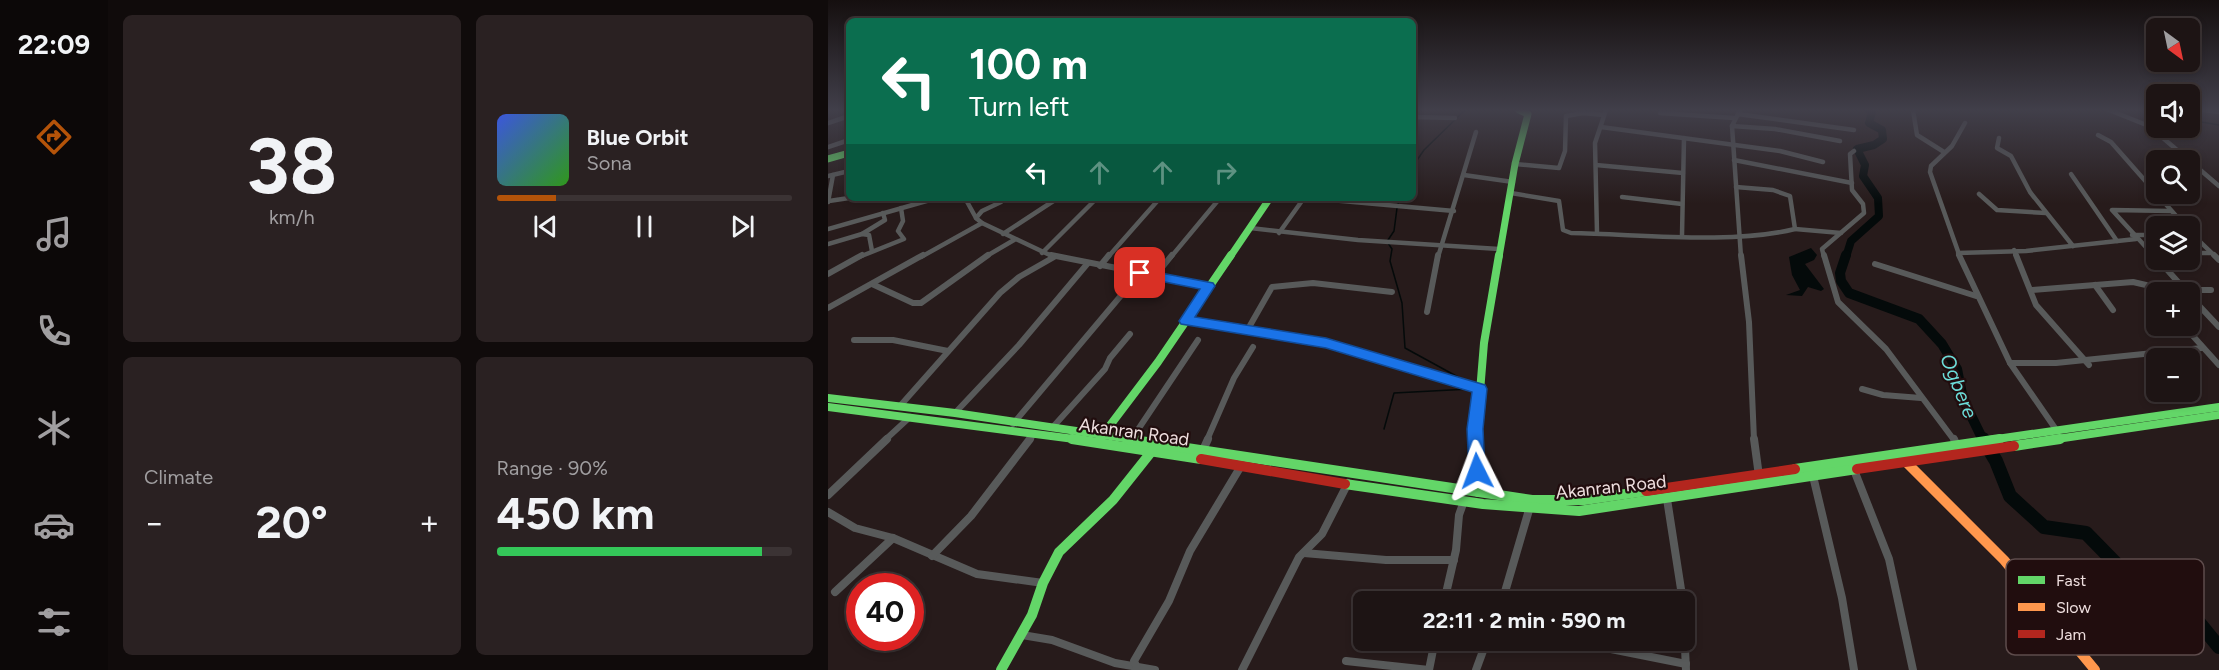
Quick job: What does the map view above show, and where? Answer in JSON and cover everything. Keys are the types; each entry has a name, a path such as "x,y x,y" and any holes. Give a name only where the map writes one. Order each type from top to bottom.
{"main road":[{"path":"1478,492 1475,429 1491,293 1521,141"},
{"path":"828,159 846,154"},
{"path":"1102,436 1186,321 1268,201"},
{"name":"Akanran Road","path":"828,398 955,413 1532,500 1584,500 1957,446 1983,446"},
{"name":"Akanran Road","path":"828,406 1152,451 1440,498 1529,510 1579,511 1906,462 1996,444 2219,415"},
{"name":"Akanran Road","path":"1996,444 2057,431 2219,406"},
{"path":"2143,417 2150,425"},
{"path":"1001,670 1022,636 1043,583 1059,552 1113,500 1152,451"},
{"path":"1906,462 2006,562"},
{"path":"1440,498 1444,488"},
{"path":"2083,655 2095,670"}],"street":[{"path":"828,147 845,141"},
{"path":"1427,312 1440,246 1454,211 1473,141"},
{"path":"1515,164 1559,168 1565,141"},
{"path":"1596,141 1597,233"},
{"path":"1683,235 1684,141"},
{"path":"1707,141 1823,162"},
{"path":"1734,141 1749,322 1750,396 1759,476"},
{"path":"1927,141 1944,152"},
{"path":"1954,141 1935,160 1930,172 1958,252 1976,296 2010,363 2057,431"},
{"path":"1998,141 1997,148 2011,156 2014,166 2046,213 2073,246"},
{"path":"2110,141 2176,216"},
{"path":"2167,141 2219,186"},
{"path":"1854,152 1850,154 1852,190 1863,204 1864,213 1856,223 1849,225 1822,249 1838,302 1886,349 1921,398 1952,435 1957,446"},
{"path":"1734,160 1852,183"},
{"path":"1596,165 1683,173"},
{"path":"846,172 831,175 828,201 846,198"},
{"path":"2071,174 2087,193 2117,241"},
{"path":"1464,175 1513,182"},
{"path":"1736,187 1773,190 1790,196 1795,229"},
{"path":"1510,192 1560,202 1563,230 1566,232 1740,236 1778,233 1795,229 1841,233"},
{"path":"1980,194 1997,210 2046,213"},
{"path":"1622,197 1682,204"},
{"path":"828,230 926,201"},
{"path":"967,201 976,218 982,223 1042,253 1208,286"},
{"path":"976,218 982,211 1001,201"},
{"path":"1004,234 1054,201"},
{"path":"1042,253 1094,201"},
{"path":"1100,266 1157,201"},
{"path":"1156,275 1218,201"},
{"path":"1279,232 1304,201"},
{"path":"1340,201 1454,211"},
{"path":"828,274 873,250 904,239 898,231 903,221 901,208"},
{"path":"2146,249 2112,210 2171,211"},
{"path":"828,244 862,234 885,220 883,213"},
{"path":"828,308 831,302 872,284 982,223"},
{"path":"1250,228 1440,246 1499,249"},
{"path":"862,234 869,235 873,250"},
{"path":"1958,252 2073,246 2146,236"},
{"path":"872,284 913,303 921,303 969,268 1014,240"},
{"path":"2200,242 2219,260"},
{"path":"2014,250 2036,305 2089,365"},
{"path":"2200,253 2212,253"},
{"path":"900,406 999,293 1019,277 1054,257"},
{"path":"955,413 1019,345 1088,263"},
{"path":"1875,264 1976,296"},
{"path":"2166,270 2177,282"},
{"path":"1007,430 1140,273"},
{"path":"2031,290 2139,282 2146,286"},
{"path":"1248,329 1272,287 1277,285 1304,284 1392,292"},
{"path":"2095,285 2113,310"},
{"path":"2200,290 2211,290"},
{"path":"2200,307 2219,327"},
{"path":"1186,321 1326,343 1480,389"},
{"path":"1052,429 1105,369 1110,358 1130,334"},
{"path":"2192,336 2219,365"},
{"path":"854,340 865,342 893,340 948,351"},
{"path":"1131,440 1198,340"},
{"path":"1203,450 1234,378 1253,347"},
{"path":"2010,363 2056,363 2082,358 2202,348"},
{"path":"1862,389 1883,395 1921,398"},
{"path":"828,495 910,417"},
{"path":"932,556 971,516 1034,434"},
{"path":"1137,668 1134,661 1169,602 1190,551 1241,466"},
{"path":"1854,470 1889,559 1913,670"},
{"path":"1813,476 1842,598 1854,670"},
{"path":"1242,670 1294,565 1322,534 1348,483"},
{"path":"1667,499 1681,591"},
{"path":"1447,591 1454,560 1459,515 1464,501"},
{"path":"1505,591 1529,510"},
{"path":"828,512 855,528 893,538 977,574 1043,583"},
{"path":"835,592 893,538"},
{"path":"1304,552 1386,560 1454,560"},
{"path":"1022,636 1052,640 1115,663 1155,670"},
{"path":"1346,661 1429,670 1433,651"},
{"path":"1476,670 1483,651"},
{"path":"1615,651 1686,667 1685,651"}],"shaded area":[{"path":"1811,248 1817,255 1814,260 1805,264 1824,289 1821,291 1808,287 1802,296 1786,295 1800,290 1792,275 1789,257"}],"waterway":[{"path":"1416,162 1433,141"},
{"name":"Ogbere","path":"1846,257 1851,241 1879,216 1878,198 1863,176 1865,165 1857,149 1880,141"},
{"path":"1388,240 1394,231 1397,208"},
{"path":"1388,243 1392,249 1390,261 1402,303 1405,348 1469,383"},
{"name":"Ogbere","path":"1846,255 1840,273 1841,281 1849,293 1919,319 1942,344 1957,369 1963,399 1983,440"},
{"path":"1384,429 1394,393 1470,389"},
{"name":"Ogbere","path":"1983,439 1996,461 2010,496 2044,527 2086,533 2111,559"},
{"name":"Ogbere","path":"2204,629 2219,647"}],"traffic: fast":[{"path":"1478,492 1475,429 1484,343 1521,141"},
{"path":"828,159 846,154"},
{"path":"1102,436 1158,362 1268,201"},
{"path":"828,398 955,413 1532,500 1584,500 1646,491"},
{"path":"828,407 1059,437 1201,459"},
{"path":"1795,469 2219,407"},
{"path":"2014,446 2219,415"},
{"path":"1001,670 1032,615 1043,583 1059,552 1113,500 1152,451"},
{"path":"1345,484 1483,504 1579,511 1857,469"}],"traffic: slow":[{"path":"1906,462 2006,562"},
{"path":"2083,655 2095,670"}],"traffic: jam":[{"path":"1857,469 2014,446"},
{"path":"1201,459 1345,484"},
{"path":"1646,491 1795,469"}],"route":[{"path":"1140,273 1208,286 1186,321 1326,343 1480,389 1475,429 1477,471"}]}
